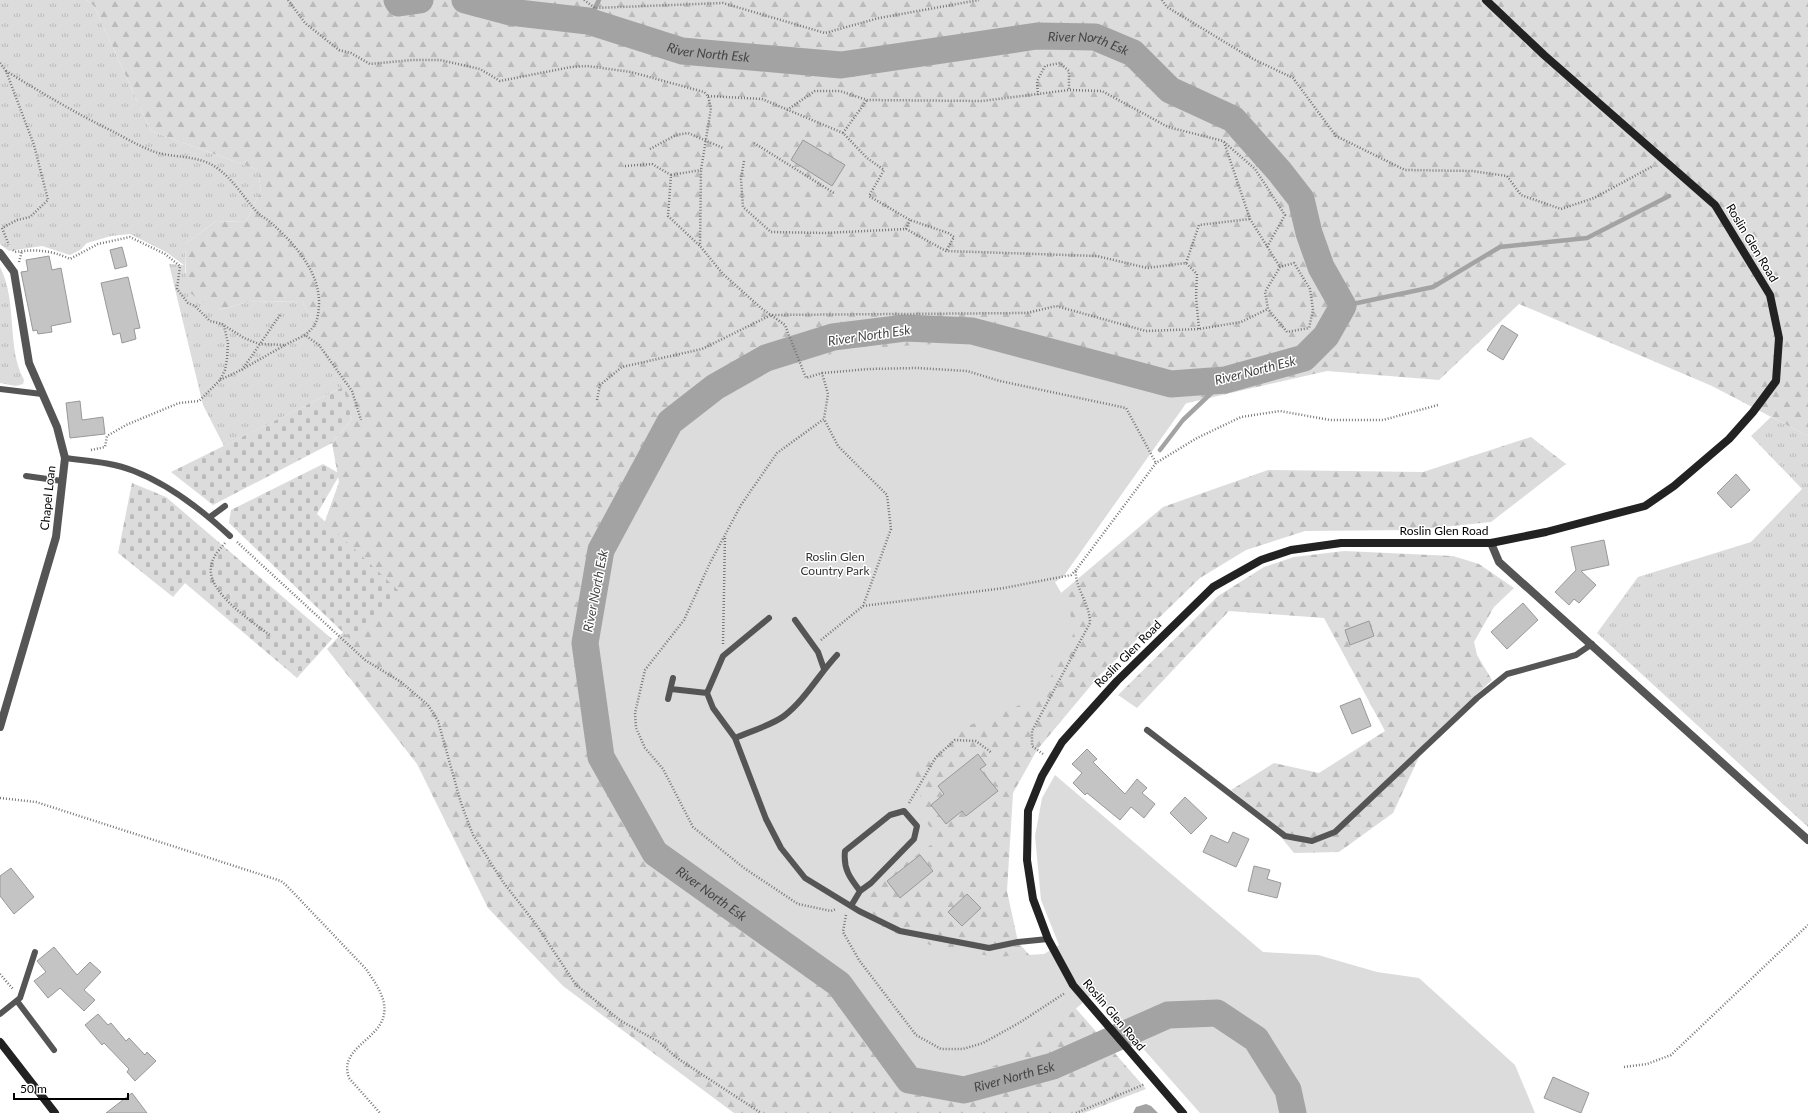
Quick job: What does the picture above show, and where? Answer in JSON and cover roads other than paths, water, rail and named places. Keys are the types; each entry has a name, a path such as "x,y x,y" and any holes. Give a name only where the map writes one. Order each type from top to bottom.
{"main road":[{"name":"Roslin Glen Road","path":"1183,1113 1084,1000 1073,985 1048,939 1033,899 1027,860 1028,811 1042,776 1062,742 1117,681 1213,587 1261,560 1291,550 1341,543 1491,543 1546,532 1645,506 1674,486 1729,438 1753,412 1776,381 1779,338 1770,295 1715,205 1544,55 1486,0"},
{"path":"0,1042 55,1113"}],"street":[{"name":"Chapel Loan","path":"0,253 14,272 29,363 58,428 65,458 56,537 0,727"},
{"path":"1491,543 1499,562 1592,644 1808,840"}],"lane":[{"path":"0,389 42,394"},
{"path":"65,458 104,463 134,471 168,488 210,517 230,536"},
{"path":"26,476 62,481"},
{"path":"210,517 225,506"},
{"path":"769,618 723,656 707,693 713,708 735,738 766,819 781,848 804,878 850,905 900,931 989,948 1018,942 1048,939"},
{"path":"795,620 818,652 824,669"},
{"path":"1147,730 1285,836 1312,841 1335,832 1477,698 1507,674 1576,656 1592,644"},
{"path":"735,738 783,716 808,692 824,669 837,654"},
{"path":"668,699 673,678"},
{"path":"671,689 707,693"},
{"path":"850,905 860,891 871,883 914,838 917,826 904,811 890,815 845,851 844,862 848,877 860,891"},
{"path":"0,1014 19,999 35,952"},
{"path":"19,999 54,1050"}],"waterway":[{"name":"River North Esk","path":"397,0 399,3 420,0"},
{"name":"River North Esk","path":"465,0 510,12 588,21 682,51 841,65 1037,36 1095,37 1133,53 1170,90 1233,119 1280,172 1301,199 1309,233 1321,267 1343,306 1326,336 1304,358 1225,380 1171,384 972,331 905,328 833,337 766,358 715,387 670,422 601,550 585,643 601,757 655,853 839,984 909,1080 964,1090 1053,1066 1168,1015 1217,1013 1256,1039 1288,1090 1293,1113"},
{"path":"588,21 599,0"},
{"path":"1343,306 1433,287 1500,247 1587,238 1669,196"},
{"path":"1160,450 1183,420 1225,380"}],"park label":[{"name":"Roslin Glen Country Park","path":"835,564"}]}
